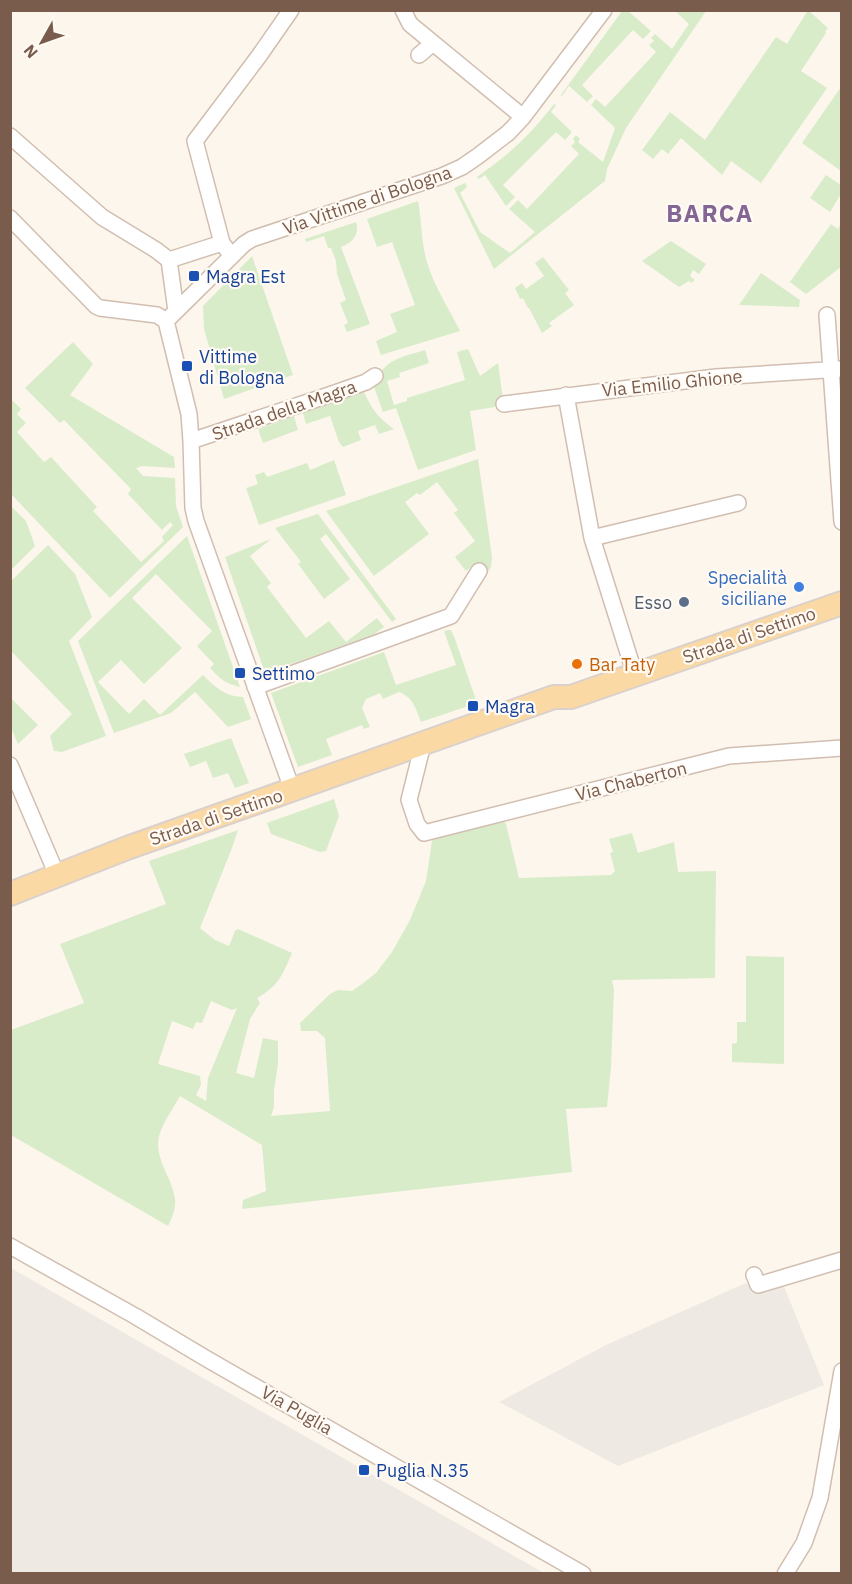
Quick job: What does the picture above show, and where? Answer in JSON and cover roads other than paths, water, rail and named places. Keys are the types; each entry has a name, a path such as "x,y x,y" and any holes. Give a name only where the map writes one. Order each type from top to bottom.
{"main road":[{"name":"Strada di Settimo","path":"10,894 127,848 292,789 554,697 571,697 633,669 842,591"},
{"name":"Strada di Settimo","path":"633,669 842,603"}],"street":[{"path":"232,256 222,243 195,141 291,10"},
{"path":"403,10 410,24 523,117"},
{"name":"Via Vittime di Bologna","path":"171,316 244,244 252,239 432,180 462,167 507,133 523,117 604,10"},
{"path":"418,55 433,43"},
{"path":"10,136 102,217 169,260 222,243"},
{"path":"10,218 96,306 171,316"},
{"name":"Strada della Magra","path":"169,260 171,316 192,441 193,508 292,789"},
{"path":"827,315 837,369 842,522"},
{"name":"Via Emilio Ghione","path":"504,404 716,377 837,369"},
{"name":"Strada della Magra","path":"192,441 366,382 375,376"},
{"path":"566,395 592,538 633,669"},
{"path":"592,538 738,503"},
{"path":"255,687 452,616 479,571"},
{"name":"Via Chaberton","path":"423,744 409,800 417,824 424,833 729,756 842,748"},
{"path":"10,765 57,875"},
{"name":"Via Puglia","path":"10,1246 583,1574"},
{"path":"754,1275 758,1285 842,1260"},
{"path":"785,1574 804,1543 820,1498 842,1371"}],"place":[{"name":"Magra Est","path":"194,276"},
{"name":"Vittime di Bologna","path":"187,366"},
{"name":"Specialità siciliane","path":"799,587"},
{"name":"Esso","path":"684,602"},
{"name":"Bar Taty","path":"577,664"},
{"name":"Settimo","path":"240,673"},
{"name":"Magra","path":"473,706"},
{"name":"Puglia N.35","path":"364,1470"}],"district":[{"name":"BARCA","path":"710,213"}]}
